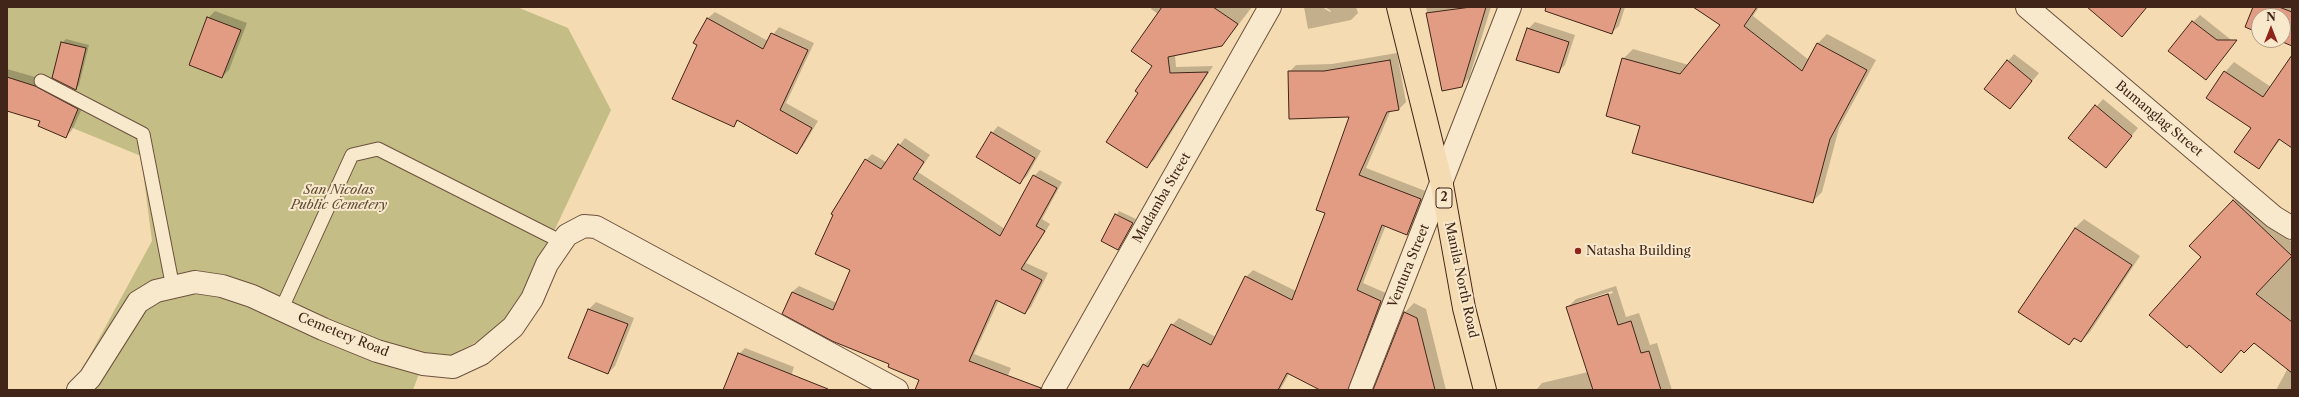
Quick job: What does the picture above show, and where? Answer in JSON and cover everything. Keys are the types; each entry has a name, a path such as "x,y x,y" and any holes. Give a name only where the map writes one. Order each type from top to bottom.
{"highway":[{"name":"Manila North Road","path":"1398,7 1442,185 1464,308 1485,390"}],"street":[{"name":"Madamba Street","path":"1053,390 1270,7"},
{"name":"Ventura Street","path":"1360,390 1442,185 1510,7"},
{"name":"Bumanglag Street","path":"2027,7 2274,217 2292,228"},
{"name":"Cemetery Road","path":"85,386 138,302 156,291 195,282 222,286 252,296 377,351 422,364 453,367 481,354 513,327 532,300 547,264 562,242 567,235 584,226 596,227 897,390"}],"lane":[{"path":"41,81 143,134 172,288"},
{"path":"281,310 352,155 378,149 562,242"}],"green space":[{"name":"San Nicolas Public Cemetery","path":"7,7 517,7 568,28 611,110 510,325 420,371 413,390 71,390 152,241 141,156 7,101"}],"building":[{"path":"1162,7 1213,7 1238,24 1222,46 1168,57 1170,73 1208,72 1147,168 1106,142 1138,93 1135,91 1152,66 1131,51"},
{"path":"1471,7 1486,7 1462,87 1442,91 1426,13"},
{"path":"1546,7 1621,7 1612,34 1545,11"},
{"path":"1693,7 1757,7 1744,26 1802,71 1817,43 1867,70 1830,139 1813,203 1632,153 1640,126 1606,116 1622,58 1680,74 1720,25"},
{"path":"2087,7 2147,7 2122,37"},
{"path":"2279,7 2282,8 2253,8"},
{"path":"2251,12 2251,30 2245,27"},
{"path":"2291,12 2292,12 2291,46"},
{"path":"207,17 241,30 222,78 189,65"},
{"path":"707,18 763,49 771,33 808,50 780,110 812,128 797,154 737,120 734,127 672,99 697,45 693,43"},
{"path":"2192,21 2217,40 2237,40 2206,80 2168,51"},
{"path":"1527,28 1569,42 1559,73 1516,60"},
{"path":"61,42 86,48 76,90 52,78"},
{"path":"2292,55 2292,148 2279,139 2259,169 2234,152 2251,128 2206,98 2224,71 2263,97"},
{"path":"1390,60 1399,110 1387,112 1359,175 1421,199 1407,235 1382,225 1357,290 1381,301 1348,390 1320,390 1287,373 1278,390 1129,390 1143,364 1148,367 1171,324 1211,345 1245,276 1292,300 1325,213 1316,210 1349,117 1289,119 1288,71 1324,71"},
{"path":"2007,60 2032,81 2010,109 1984,89"},
{"path":"7,77 35,86 78,109 66,138 38,126 40,121 7,111"},
{"path":"2095,105 2132,136 2106,168 2068,138"},
{"path":"991,132 1035,158 1020,184 976,157"},
{"path":"898,144 924,162 913,179 1000,236 1033,175 1057,188 1036,226 1045,231 1021,269 1042,280 1025,314 996,300 969,361 1041,388 1040,390 915,390 919,380 888,367 889,364 832,341 782,314 792,292 833,310 850,270 815,254 833,215 831,214 865,159 881,169"},
{"path":"2233,200 2292,256 2256,294 2292,322 2292,373 2254,343 2244,353 2241,350 2221,373 2189,345 2187,348 2149,315 2201,257 2189,246"},
{"path":"1115,214 1133,223 1118,250 1101,241"},
{"path":"2075,228 2132,265 2081,342 2074,338 2069,345 2018,312"},
{"path":"1608,294 1618,325 1631,321 1641,353 1649,351 1661,390 1593,390 1566,307"},
{"path":"588,309 628,324 608,374 568,358"},
{"path":"1404,312 1417,318 1435,390 1373,390"},
{"path":"738,353 828,389 723,390"}],"place":[{"name":"Natasha Building","path":"1578,251"}]}
